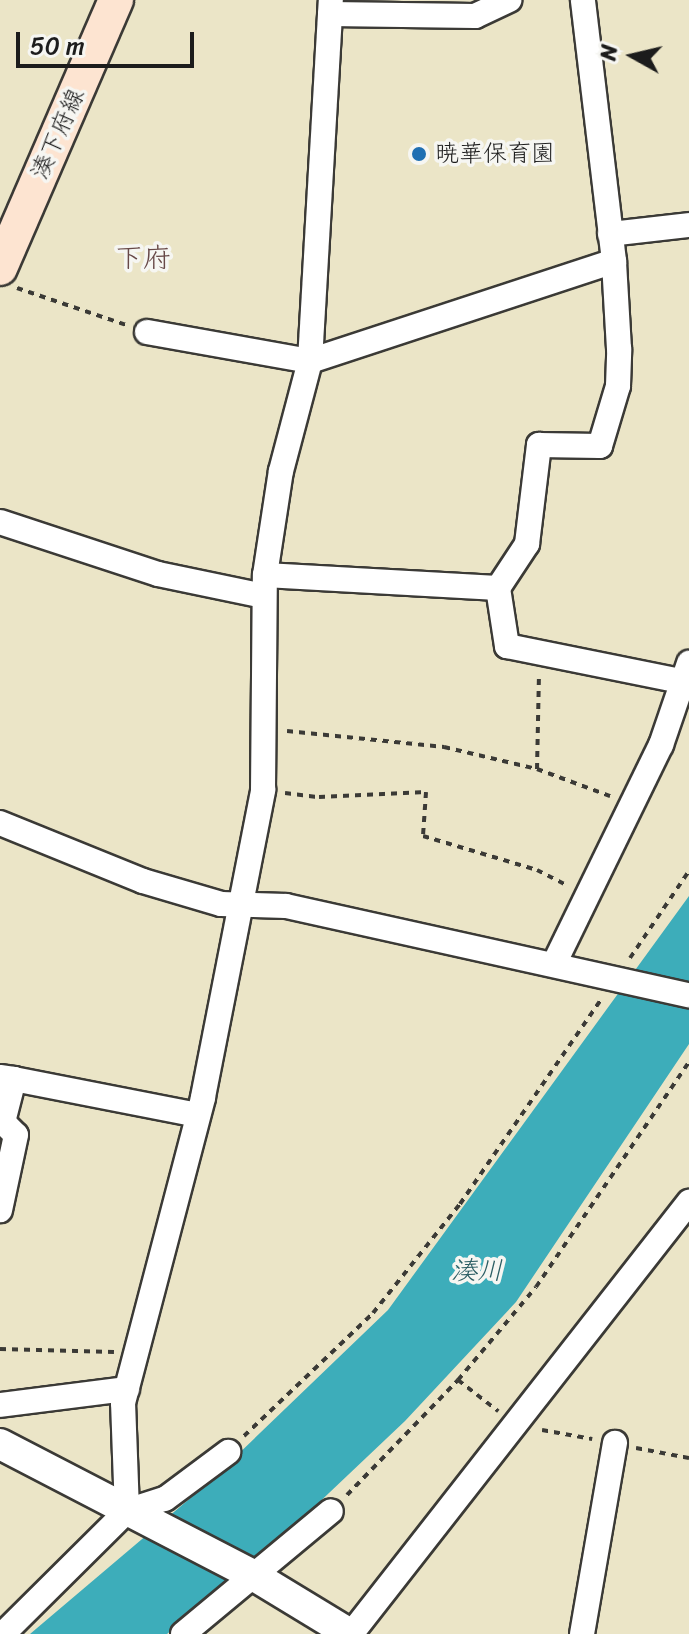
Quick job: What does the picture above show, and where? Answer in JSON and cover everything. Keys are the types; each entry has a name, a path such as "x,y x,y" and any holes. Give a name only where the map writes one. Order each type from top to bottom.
{"main road":[{"name":"湊下府線","path":"7,278 116,0"}],"street":[{"path":"127,1511 123,1403 198,1115 243,907 263,790 264,585 281,471 310,361 331,7 475,16 510,0"},
{"path":"554,964 661,745 685,672 507,646 498,588 527,544 539,445 600,446 618,386 614,261 583,0"},
{"path":"610,234 689,225"},
{"path":"147,332 310,361 614,261"},
{"path":"0,522 158,574 264,585 498,588"},
{"path":"0,823 143,881 243,907 286,906 689,995"},
{"path":"0,1210 16,1135 3,1122 7,1078 198,1115"},
{"path":"0,1444 253,1575 351,1634 689,1202"},
{"path":"0,1405 127,1389"},
{"path":"582,1634 615,1443"},
{"path":"3,1634 127,1511 165,1499 228,1452"},
{"path":"183,1634 331,1511"}],"path":[{"path":"7,278 147,332"},
{"path":"537,769 540,653"},
{"path":"265,729 444,747 537,769 632,804"},
{"path":"263,790 319,797 426,792 423,836 537,870 587,896"},
{"path":"228,1452 373,1313 460,1204 689,871"},
{"path":"331,1511 458,1380 536,1287 689,1062"},
{"path":"0,1349 136,1352"},
{"path":"458,1380 517,1425"}],"water":[{"name":"湊川","path":"689,896 689,1044 516,1302 405,1421 272,1547 167,1634 30,1634 207,1484 388,1310"}],"place":[{"name":"暁華保育園","path":"419,154"}],"district":[{"name":"下府","path":"143,258"}]}
